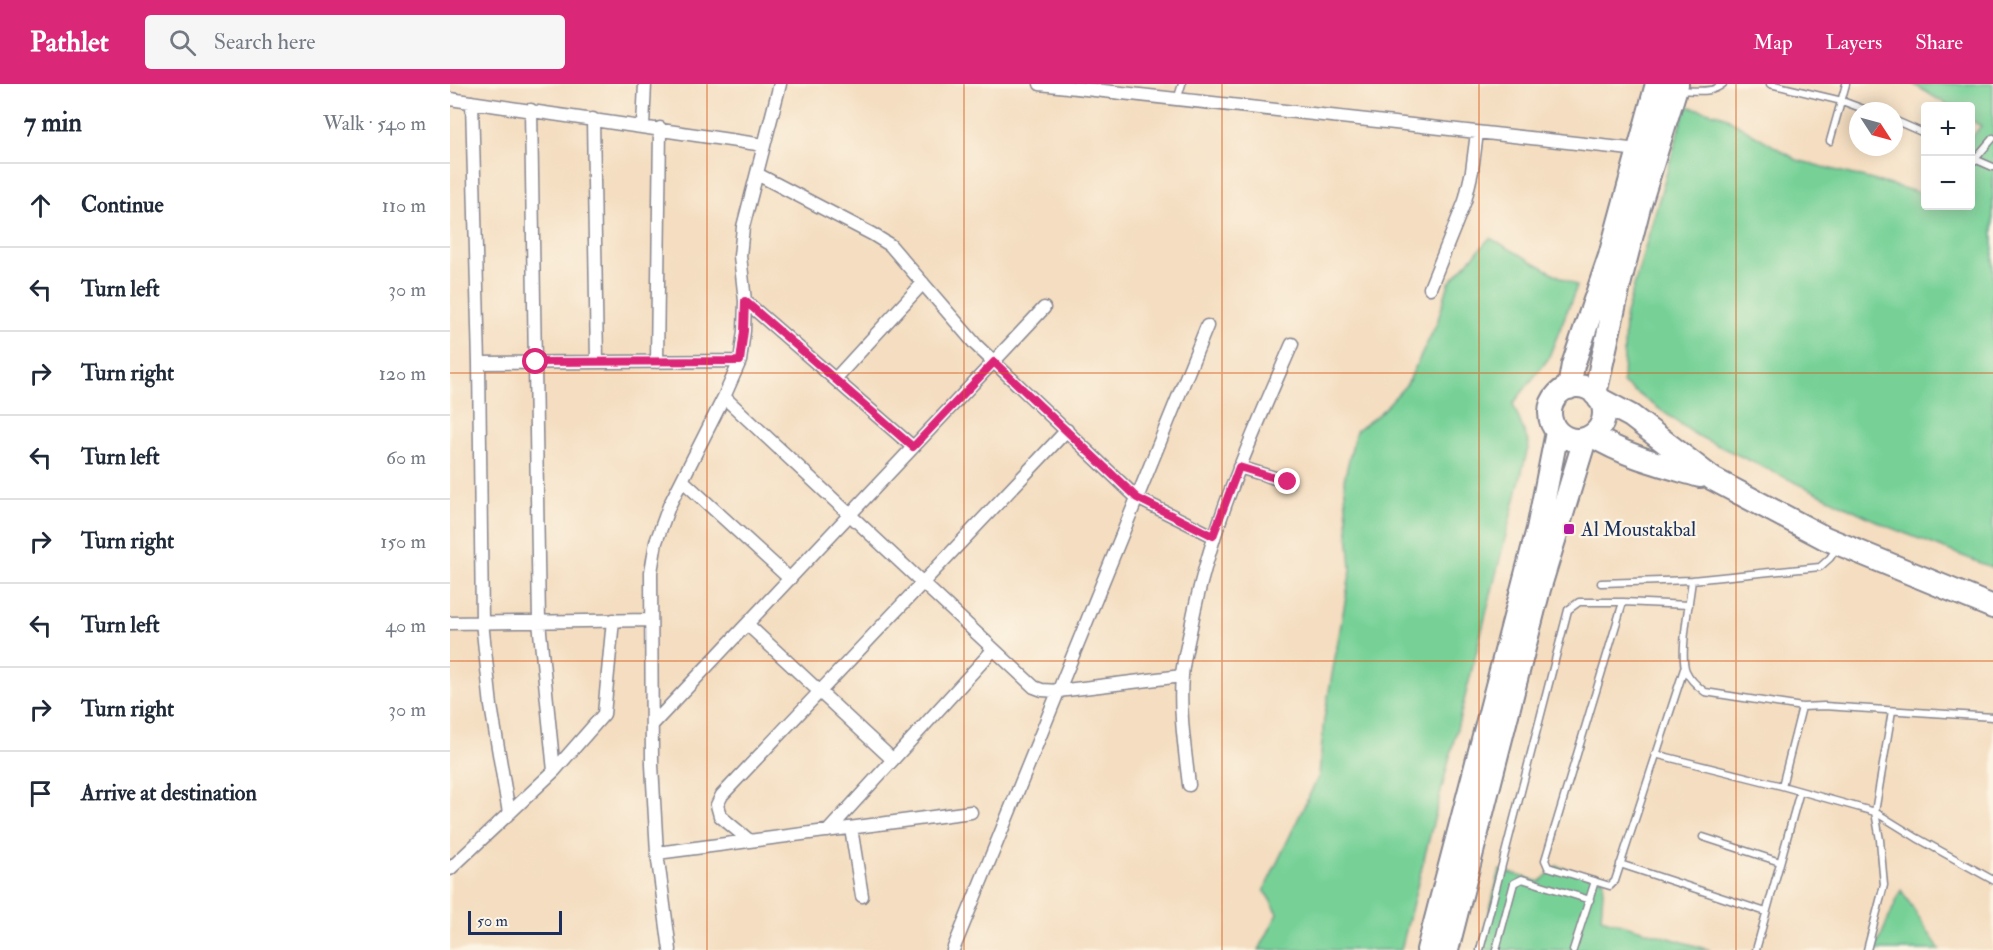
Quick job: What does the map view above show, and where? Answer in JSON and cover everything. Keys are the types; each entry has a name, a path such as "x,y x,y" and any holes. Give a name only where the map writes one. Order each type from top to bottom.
{"highway":[{"path":"1569,388 1573,365 1610,256 1639,150 1664,86"},
{"path":"1447,950 1539,589 1589,438 1601,425 1603,418 1604,411 1597,397 1619,285 1639,207 1664,86"},
{"path":"1713,479 1642,458 1589,438 1566,438 1553,426 1550,411 1556,396 1569,388 1579,386 1589,389 1597,397 1631,416 1713,479 1839,544 1993,607"},
{"path":"1428,950 1538,529 1557,432"}],"street":[{"path":"644,126 645,84"},
{"path":"670,950 657,853 652,765 651,572 656,542 669,506 740,361 745,301 740,256 743,227 780,84"},
{"path":"1040,84 1639,150"},
{"path":"450,99 764,145"},
{"path":"472,102 479,363 482,622 491,706 509,813"},
{"path":"531,110 539,622 554,771"},
{"path":"593,119 597,362"},
{"path":"657,362 660,129"},
{"path":"1430,288 1465,201 1477,133"},
{"path":"757,174 890,245 976,345 1137,498 1213,536"},
{"path":"835,379 923,283"},
{"path":"745,301 913,447"},
{"path":"652,725 1044,308"},
{"path":"953,950 1207,326"},
{"path":"1189,785 1183,727 1182,676 1196,600 1213,536 1239,467 1292,344"},
{"path":"479,363 740,361"},
{"path":"724,397 1034,687 1058,691 1182,676"},
{"path":"750,841 720,816 718,800 1066,430"},
{"path":"1239,467 1288,482"},
{"path":"682,480 790,579"},
{"path":"450,869 554,771 604,714 613,620"},
{"path":"450,623 651,620"},
{"path":"747,624 892,759"},
{"path":"828,831 993,650"},
{"path":"657,853 971,812"},
{"path":"851,828 862,896"}],"lane":[{"path":"1177,100 1182,84"},
{"path":"1664,86 1707,92 1723,84"},
{"path":"1770,84 1849,104"},
{"path":"1830,141 1846,84"},
{"path":"1903,124 1921,132"},
{"path":"1975,156 1993,138"},
{"path":"1975,159 1993,167"},
{"path":"1601,583 1692,580 1820,567 1830,558 1839,544"},
{"path":"1623,602 1545,860 1548,867 1610,886 1620,864 1684,669 1692,580"},
{"path":"1480,950 1568,610 1573,604 1579,602 1689,605"},
{"path":"1684,669 1696,685 1705,692 1746,699 1802,706 1993,717"},
{"path":"1782,786 1802,706"},
{"path":"1867,950 1884,885 1875,812 1892,711"},
{"path":"1655,754 1875,812 1993,880"},
{"path":"1756,950 1800,791"},
{"path":"1703,837 1780,862"},
{"path":"1620,864 1767,912"},
{"path":"1496,950 1514,884 1518,880 1522,879 1590,900"},
{"path":"1573,950 1595,881"}],"green space":[{"path":"1913,84 1993,84 1993,568 1889,527 1696,435 1623,383 1625,317 1686,106 1722,115 1797,160 1921,193 1921,210 1975,210 1975,133 1981,126 1975,122 1975,102 1942,102"},
{"path":"1490,238 1577,286 1548,359 1513,404 1529,444 1401,950 1259,950 1278,913 1264,890 1319,775 1324,719 1351,569 1344,480 1356,431 1379,414 1407,384 1437,323 1449,283"},
{"path":"1556,866 1604,879 1601,918 1710,950 1480,950 1500,870 1540,882"},
{"path":"1901,890 1940,950 1875,950"}],"place":[{"name":"Al Moustakbal","path":"1569,529"}],"route":[{"path":"536,362 740,361 745,301 913,447 994,362 1137,498 1213,536 1239,467 1288,482"}]}
